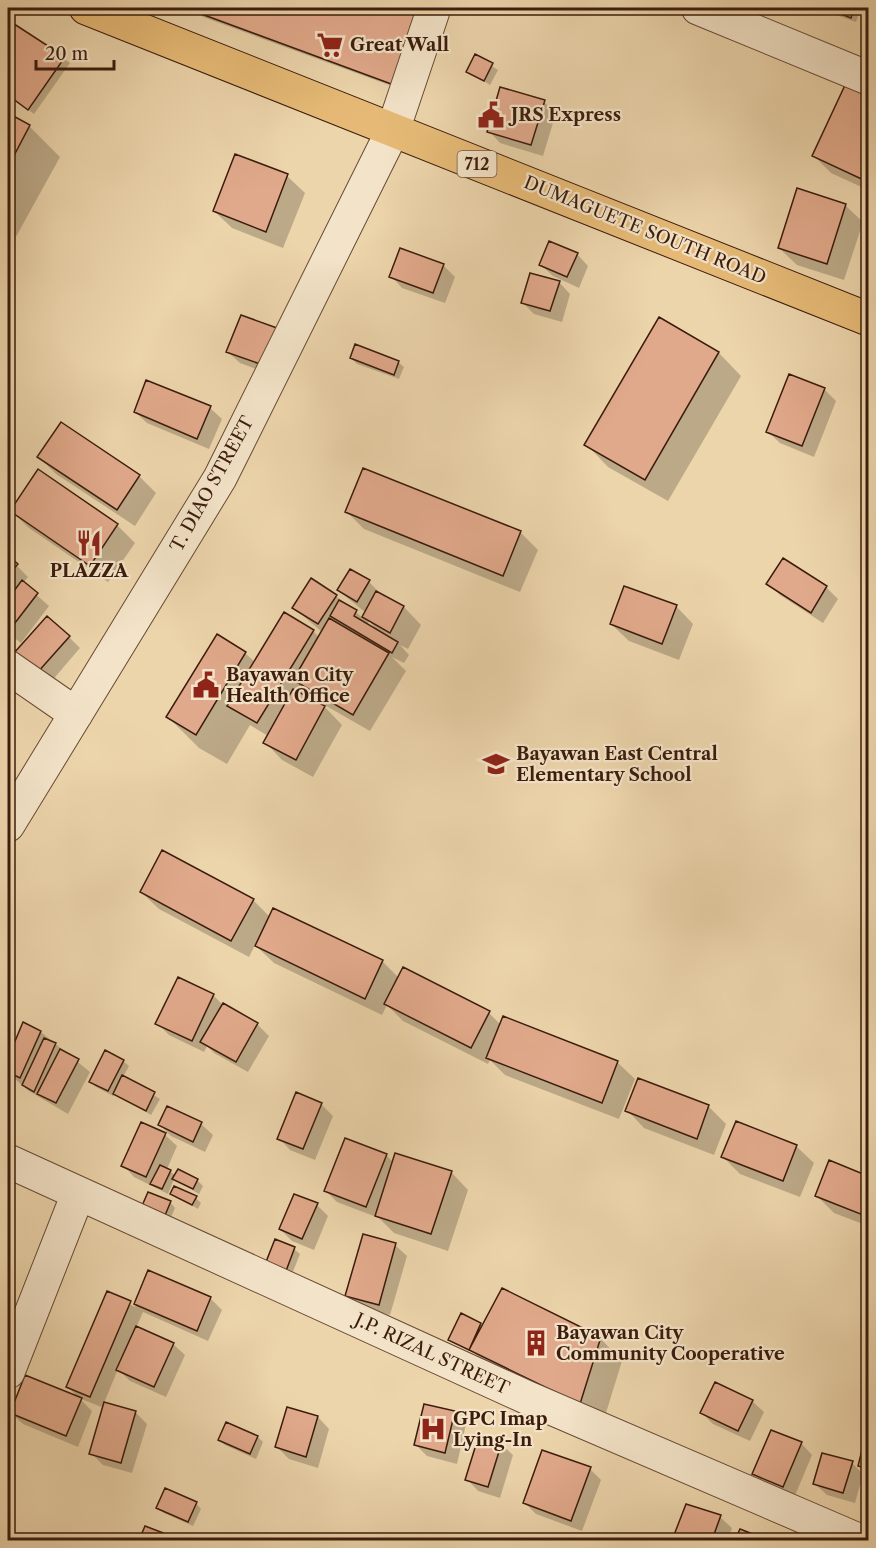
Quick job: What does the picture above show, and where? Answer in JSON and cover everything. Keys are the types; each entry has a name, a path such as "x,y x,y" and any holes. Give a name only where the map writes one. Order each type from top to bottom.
{"highway":[{"name":"DUMAGUETE SOUTH ROAD","path":"86,8 132,16 393,130 868,319"}],"street":[{"name":"T. DIAO STREET","path":"8,825 220,478 393,130 434,8"},
{"path":"698,8 868,78"},
{"path":"8,667 76,714"},
{"name":"J.P. RIZAL STREET","path":"8,1161 528,1398 858,1540"},
{"path":"8,1372 78,1194"}],"building":[{"path":"198,8 420,8 394,85 196,12"},
{"path":"826,8 854,8 851,18"},
{"path":"8,20 65,57 28,110 8,95"},
{"path":"475,54 493,63 484,81 466,72"},
{"path":"846,83 868,93 868,182 812,156"},
{"path":"500,87 545,100 531,145 487,132"},
{"path":"8,113 30,125 8,167"},
{"path":"235,154 288,174 266,232 213,211"},
{"path":"797,188 846,204 827,264 778,248"},
{"path":"549,241 578,253 567,277 539,265"},
{"path":"400,248 444,264 433,293 389,277"},
{"path":"530,273 560,281 550,311 521,303"},
{"path":"241,315 277,328 263,365 226,352"},
{"path":"659,317 719,352 645,480 584,445"},
{"path":"355,344 399,361 394,375 350,358"},
{"path":"789,374 825,388 802,446 766,432"},
{"path":"146,380 211,406 197,439 134,412"},
{"path":"61,422 140,475 117,510 37,457"},
{"path":"363,468 521,531 503,576 345,512"},
{"path":"38,469 118,524 90,566 10,511"},
{"path":"8,555 18,564 8,575"},
{"path":"783,558 827,586 811,613 766,584"},
{"path":"350,569 370,580 357,602 337,590"},
{"path":"311,578 337,595 318,624 292,608"},
{"path":"22,580 38,593 8,632 8,599"},
{"path":"624,586 677,605 662,644 610,624"},
{"path":"376,591 404,606 390,633 362,617"},
{"path":"339,600 357,610 354,616 398,642 392,653 330,616"},
{"path":"284,612 314,630 257,723 227,706"},
{"path":"47,616 70,636 37,673 14,653"},
{"path":"329,618 389,653 353,715 293,680"},
{"name":"Bayawan City Health Office","path":"217,634 246,652 196,735 166,717"},
{"path":"293,689 325,706 296,760 263,743"},
{"path":"162,850 254,899 231,941 140,892"},
{"path":"273,908 383,960 365,999 255,946"},
{"path":"403,967 490,1011 471,1048 384,1004"},
{"path":"178,977 214,994 192,1041 155,1024"},
{"path":"223,1003 258,1023 236,1062 200,1042"},
{"path":"503,1016 618,1061 602,1103 486,1058"},
{"path":"23,1022 41,1031 20,1078 8,1072 8,1058"},
{"path":"44,1038 56,1043 34,1092 22,1085"},
{"path":"60,1049 79,1059 56,1103 37,1094"},
{"path":"105,1050 124,1060 108,1091 89,1082"},
{"path":"122,1075 155,1092 146,1111 113,1094"},
{"path":"638,1078 709,1105 697,1139 625,1111"},
{"path":"296,1092 322,1103 303,1149 277,1139"},
{"path":"167,1106 202,1122 193,1142 158,1125"},
{"path":"736,1121 797,1145 783,1181 721,1157"},
{"path":"141,1122 166,1133 146,1177 121,1166"},
{"path":"345,1138 387,1154 366,1207 324,1191"},
{"path":"395,1153 452,1171 431,1234 375,1216"},
{"path":"829,1160 868,1176 868,1217 815,1196"},
{"path":"160,1165 171,1170 162,1189 150,1184"},
{"path":"178,1169 198,1179 193,1189 172,1179"},
{"path":"174,1186 197,1196 192,1205 170,1194"},
{"path":"148,1192 171,1201 161,1225 138,1215"},
{"path":"294,1194 318,1203 302,1239 279,1229"},
{"path":"363,1234 396,1243 379,1305 345,1296"},
{"path":"275,1239 295,1247 283,1279 262,1272"},
{"path":"148,1270 211,1297 197,1331 134,1304"},
{"name":"Bayawan City Community Cooperative","path":"502,1288 601,1337 580,1404 469,1350"},
{"path":"107,1291 131,1301 90,1397 66,1387"},
{"path":"461,1313 481,1323 469,1350 448,1340"},
{"path":"136,1326 174,1343 154,1387 116,1370"},
{"path":"25,1375 82,1398 66,1436 10,1413"},
{"path":"715,1382 753,1400 738,1431 700,1413"},
{"path":"104,1402 136,1411 121,1463 89,1454"},
{"path":"424,1404 455,1411 445,1453 414,1445"},
{"path":"287,1407 318,1416 306,1457 275,1447"},
{"path":"226,1422 258,1436 250,1454 218,1440"},
{"path":"771,1430 802,1442 783,1487 752,1474"},
{"path":"479,1435 502,1442 488,1487 465,1480"},
{"path":"863,1446 868,1447 868,1469 858,1466"},
{"path":"542,1450 591,1467 571,1521 523,1503"},
{"path":"822,1453 853,1461 843,1493 813,1484"},
{"path":"165,1488 197,1502 188,1522 156,1508"},
{"path":"686,1504 721,1515 712,1540 691,1540 674,1535"},
{"path":"145,1526 179,1539 179,1540 139,1540"},
{"path":"740,1529 763,1538 762,1540 735,1540"}],"place":[{"name":"Great Wall","path":"330,45"},
{"name":"JRS Express","path":"491,115"},
{"name":"PLAZZA","path":"89,543"},
{"name":"Bayawan City Health Office","path":"206,685"},
{"name":"Bayawan East Central Elementary School","path":"496,764"},
{"name":"Bayawan City Community Cooperative","path":"536,1343"},
{"name":"GPC Imap Lying-In","path":"433,1429"}]}
